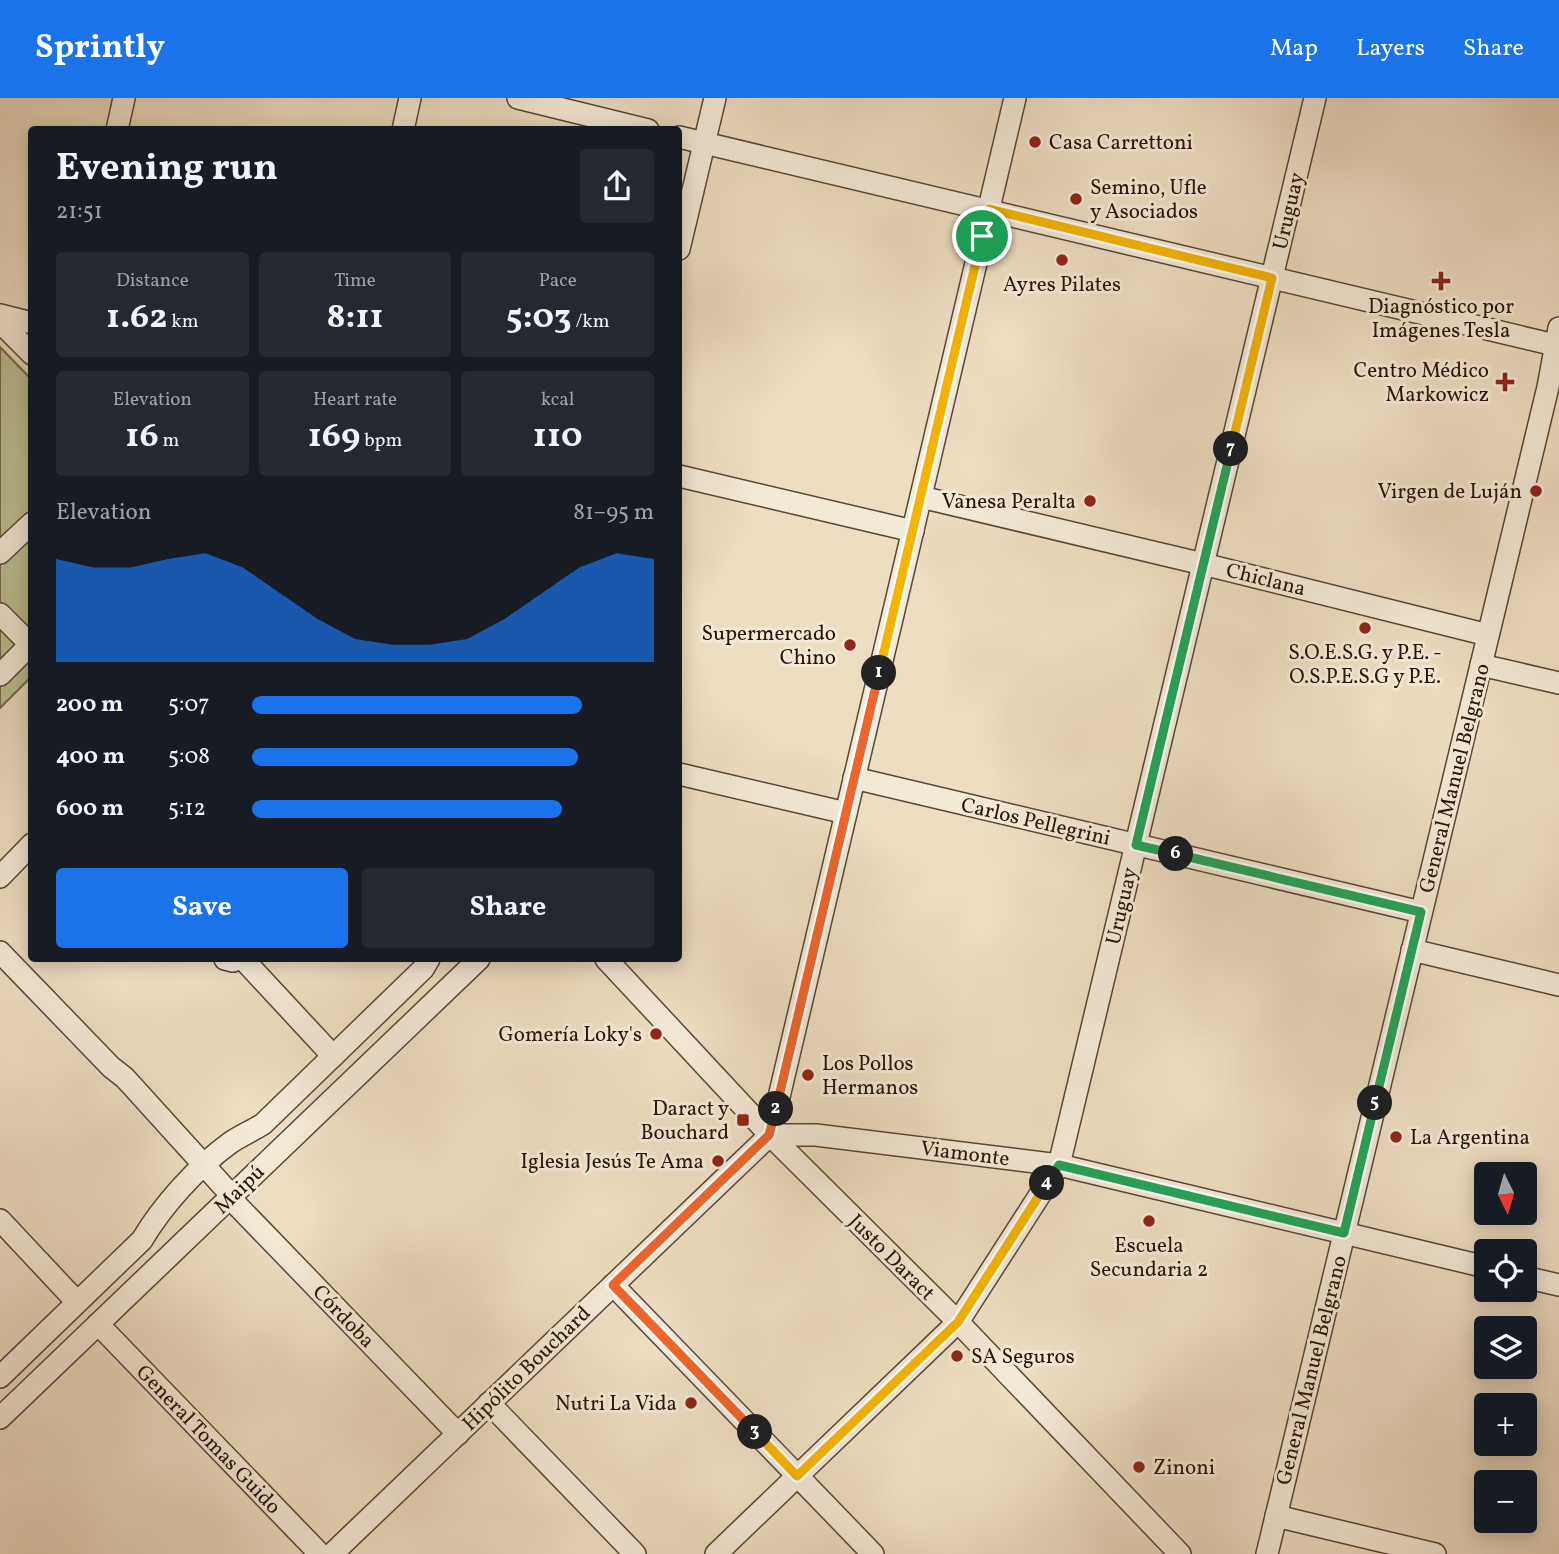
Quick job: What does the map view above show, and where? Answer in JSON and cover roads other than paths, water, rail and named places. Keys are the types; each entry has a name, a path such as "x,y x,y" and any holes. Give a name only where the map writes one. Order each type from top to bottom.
{"street":[{"path":"118,126 124,98"},
{"path":"404,126 410,98"},
{"path":"518,98 632,126"},
{"path":"682,236 715,98"},
{"path":"769,1135 1015,98"},
{"name":"Uruguay","path":"716,1554 958,1322 1059,1165 1315,98"},
{"path":"682,138 1272,278 1558,340"},
{"path":"0,315 28,322"},
{"path":"0,321 28,350"},
{"name":"General Manuel Belgrano","path":"1267,1554 1488,635 1553,388 1558,340"},
{"path":"682,477 912,531"},
{"name":"Chiclana","path":"921,497 1488,635"},
{"path":"0,553 28,527"},
{"path":"0,614 28,640"},
{"path":"0,675 28,646"},
{"path":"1481,664 1559,683"},
{"path":"682,775 846,813"},
{"name":"Carlos Pellegrini","path":"854,778 1421,912"},
{"path":"0,877 28,849"},
{"path":"1412,950 1559,985"},
{"name":"Córdoba","path":"0,952 111,1067 125,1078 231,1197 458,1434"},
{"path":"244,962 333,1056"},
{"path":"0,1377 142,1240 157,1215 205,1166 231,1142 262,1124 427,962"},
{"name":"Maipú","path":"0,1418 476,962"},
{"name":"Justo Daract","path":"609,962 769,1135 958,1322 1180,1554"},
{"name":"Viamonte","path":"769,1135 816,1135 1059,1165 1474,1264"},
{"name":"Hipólito Bouchard","path":"332,1554 769,1135"},
{"path":"0,1220 76,1301"},
{"path":"1537,1280 1559,1285"},
{"path":"613,1285 873,1554"},
{"name":"General Tomas Guido","path":"97,1324 320,1554"},
{"path":"489,1403 635,1554"},
{"path":"1276,1516 1436,1554"}],"place":[{"name":"Casa Carrettoni","path":"1035,142"},
{"name":"Semino, Ufle y Asociados","path":"1076,199"},
{"name":"Ayres Pilates","path":"1062,260"},
{"name":"Diagnóstico por Imágenes Tesla","path":"1441,281"},
{"name":"Centro Médico Markowicz","path":"1505,382"},
{"name":"Virgen de Luján","path":"1536,491"},
{"name":"Vanesa Peralta","path":"1090,501"},
{"name":"S.O.E.S.G. y P.E. - O.S.P.E.S.G y P.E.","path":"1365,628"},
{"name":"Supermercado Chino","path":"850,645"},
{"name":"Gomería Loky's","path":"656,1034"},
{"name":"Los Pollos Hermanos","path":"808,1075"},
{"name":"Daract y Bouchard","path":"743,1120"},
{"name":"La Argentina","path":"1396,1137"},
{"name":"Iglesia Jesús Te Ama","path":"718,1161"},
{"name":"Escuela Secundaria 2","path":"1149,1221"},
{"name":"SA Seguros","path":"957,1356"},
{"name":"Nutri La Vida","path":"691,1403"},
{"name":"Zinoni","path":"1139,1467"}]}
